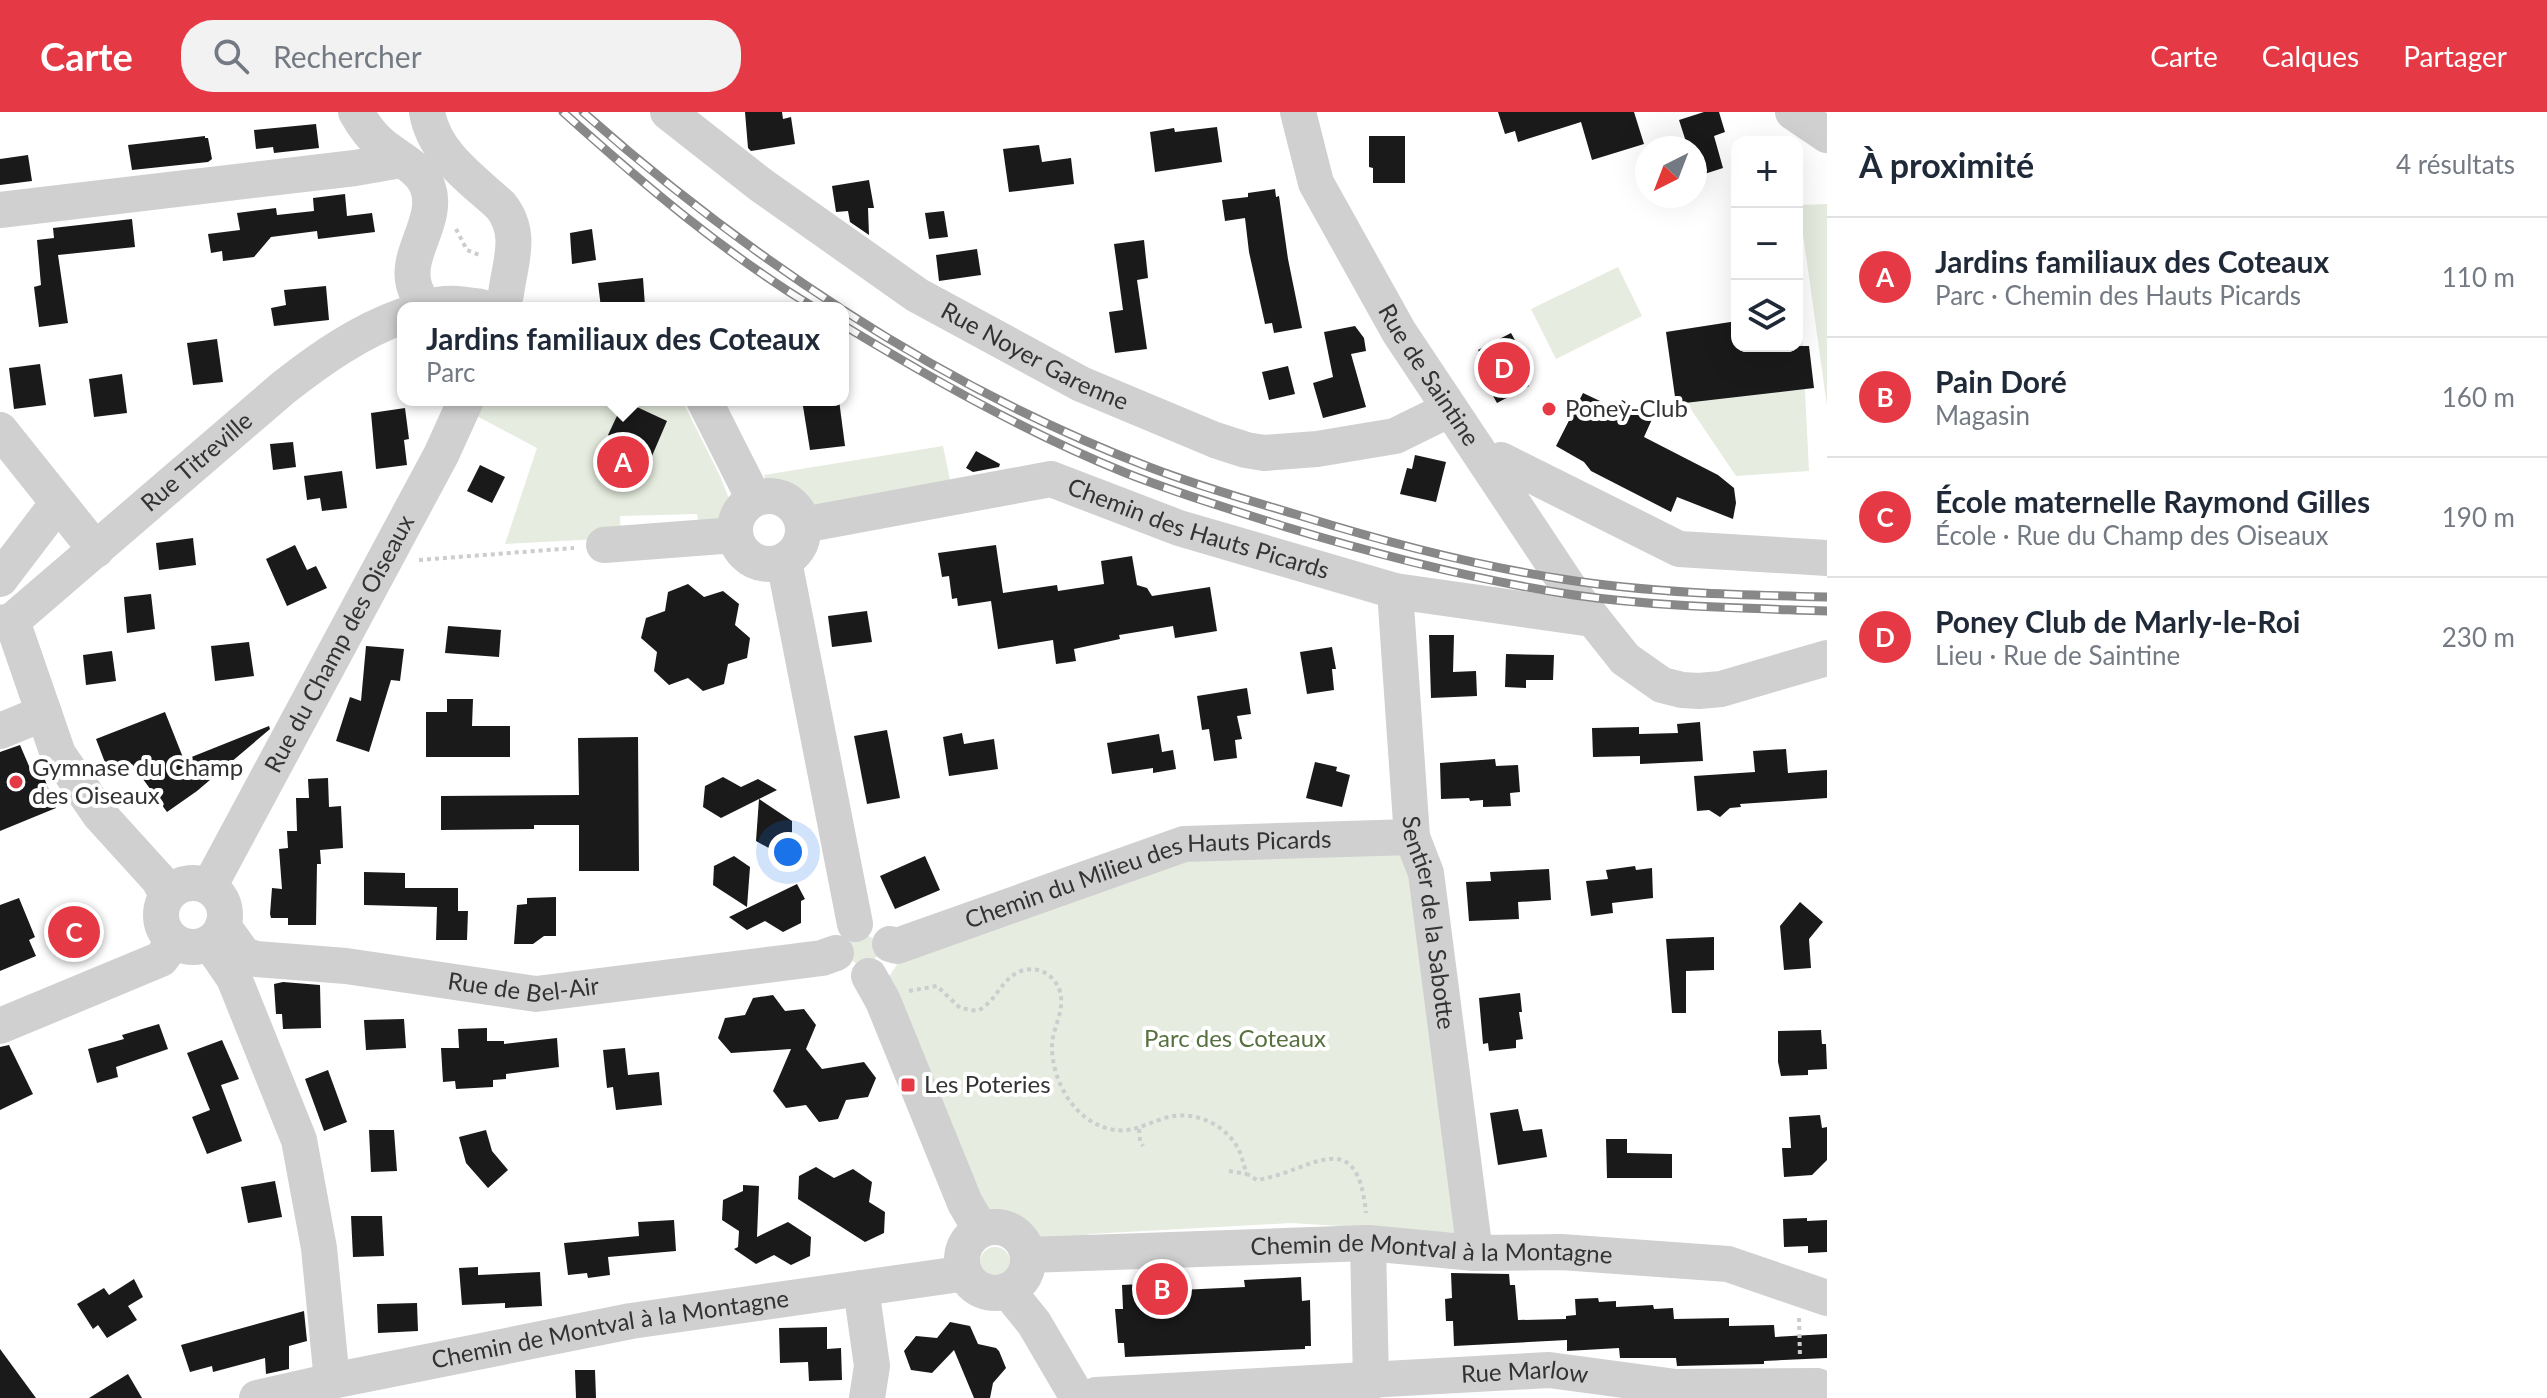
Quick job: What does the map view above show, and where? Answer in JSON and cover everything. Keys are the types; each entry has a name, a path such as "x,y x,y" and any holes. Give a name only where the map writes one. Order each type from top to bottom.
{"street":[{"path":"356,112 374,136 425,180 430,191 428,218 412,275 414,287 423,302"},
{"path":"427,112 430,128 440,148 501,206 509,216 515,237 499,297 456,302"},
{"name":"Rue Noyer Garenne","path":"668,112 761,185 917,295 1081,384 1215,440 1264,453 1317,449 1395,436 1450,409"},
{"name":"Rue de Saintine","path":"1298,112 1316,183 1399,332 1592,619 1625,659 1662,685 1699,691 1721,689 1827,658"},
{"path":"1793,112 1827,135"},
{"path":"0,210 401,160"},
{"name":"Rue Titreville","path":"6,622 96,550 283,388 318,361 397,319"},
{"name":"Rue du Champ des Oiseaux","path":"209,887 385,554 441,455 463,406"},
{"path":"707,406 754,499"},
{"path":"0,430 96,550"},
{"path":"1489,465 1501,460 1679,549 1827,558"},
{"name":"Chemin des Hauts Picards","path":"803,525 1051,479 1179,528 1395,591 1592,619"},
{"path":"775,496 785,499 794,506 803,525 799,546 784,561 763,563 753,560 745,553 735,535 739,514 754,499 775,496"},
{"path":"0,579 57,504"},
{"path":"604,545 735,535"},
{"path":"784,561 846,938 844,969 876,988 965,1203 981,1230"},
{"name":"Sentier de la Sabotte","path":"1395,591 1412,837 1426,873 1475,1253"},
{"path":"6,622 58,754 100,815 159,880 167,895"},
{"path":"0,731 44,713"},
{"name":"Chemin du Milieu des Hauts Picards","path":"890,944 897,946 1184,844 1412,837"},
{"path":"216,935 191,947 174,941 162,925 161,914 167,895 182,884 209,887 216,892 225,908 216,935 299,1140 319,1248 332,1381"},
{"path":"846,938 873,924 886,936 890,944 888,960 876,988"},
{"name":"Rue de Bel-Air","path":"216,935 244,955 256,959 346,966 536,994 822,958 846,938"},
{"path":"0,1026 161,959 174,941"},
{"path":"991,1227 1011,1230 1025,1245 1028,1255 1025,1276 1008,1291 987,1292 976,1288 963,1270 963,1251 973,1235 991,1227"},
{"path":"1368,1243 1371,1382"},
{"name":"Chemin de Montval à la Montagne","path":"1028,1255 1368,1243 1475,1253 1561,1252 1728,1264 1827,1298"},
{"name":"Chemin de Montval à la Montagne","path":"257,1398 631,1321 953,1275 963,1270"},
{"path":"861,1288 872,1366 867,1398"},
{"path":"1008,1291 1034,1323 1078,1398"},
{"name":"Rue Marlow","path":"1090,1398 1096,1395 1549,1370 1676,1387 1809,1373"}],"path":[{"path":"428,218 440,219 456,229 499,297"},
{"path":"385,554 400,562 604,545"},
{"path":"876,988 908,991 933,986 941,989 960,1008 977,1011 989,1004 1016,973 1027,969 1041,971 1059,988 1061,1003 1052,1048 1056,1071 1071,1103 1083,1116 1101,1127 1115,1130 1139,1129 1173,1116 1204,1119 1219,1126 1234,1141 1247,1174"},
{"path":"1139,1129 1143,1146"},
{"path":"1229,1171 1260,1180 1328,1158 1349,1164 1358,1173 1363,1185 1368,1243"},
{"path":"1799,1327 1809,1373"}],"green space":[{"path":"1827,204 1827,406 1803,234 1803,205"},
{"path":"1618,267 1642,316 1556,359 1531,309"},
{"path":"1731,322 1731,352 1803,351 1809,471 1736,476 1686,402 1666,332"},
{"path":"479,406 685,406 734,511 725,525 700,531 697,514 620,516 621,538 505,544 537,448 475,415"},
{"path":"943,446 952,490 808,514 786,496 770,490 764,475"},
{"name":"Parc des Coteaux","path":"1394,847 1412,871 1455,1233 1291,1223 1089,1234 1080,1243 1040,1241 1020,1222 990,1211 979,1198 881,981 890,975 898,963 1188,853"},
{"path":"863,935 869,936 877,944 877,956 869,964 863,965 857,964 849,956 848,950 849,944 857,936"},
{"path":"995,1247 1006,1251 1010,1262 1006,1273 995,1277 984,1273 980,1262 984,1251"}],"building":[{"path":"745,112 782,112 783,119 791,117 795,144 751,151 748,148"},
{"path":"1498,112 1634,112 1642,136 1635,136 1635,147 1592,160 1581,122 1518,142 1515,131 1505,134"},
{"path":"1704,112 1719,112 1725,132 1714,136 1723,168 1707,173 1707,136 1684,136 1679,120"},
{"path":"316,124 319,148 274,153 273,147 256,149 254,130"},
{"path":"1217,127 1222,162 1155,172 1150,132"},
{"path":"205,136 212,159 208,162 132,170 128,145"},
{"path":"1369,136 1405,136 1405,183 1373,183 1373,168 1369,167"},
{"path":"1039,145 1042,162 1071,158 1074,184 1009,192 1003,149"},
{"path":"28,155 32,181 0,185 0,159"},
{"path":"869,180 874,208 868,208 869,235 850,222 848,211 836,212 832,186"},
{"path":"1275,189 1276,197 1279,196 1302,328 1274,333 1272,323 1265,324 1245,218 1225,221 1222,200"},
{"path":"345,194 347,216 372,213 375,232 318,239 317,231 271,237 254,257 223,261 222,251 211,253 208,234 240,230 237,213 276,208 277,215 314,211 313,198"},
{"path":"944,211 948,237 929,239 925,213"},
{"path":"132,219 135,247 58,255 68,323 39,327 34,287 41,285 37,240 54,238 53,228"},
{"path":"592,229 596,260 572,264 570,233"},
{"path":"1144,240 1148,278 1137,280 1147,349 1115,353 1109,312 1123,310 1114,244"},
{"path":"977,249 981,275 939,281 936,255"},
{"path":"643,278 645,302 600,302 598,283"},
{"path":"326,286 329,320 274,326 271,308 286,305 284,290"},
{"path":"1731,322 1731,352 1803,352 1803,346 1809,346 1814,388 1676,404 1666,332"},
{"path":"1355,326 1364,338 1366,351 1351,354 1366,407 1323,418 1313,383 1333,377 1324,332"},
{"path":"1511,333 1529,365 1520,370 1529,386 1497,403 1479,371 1487,366 1478,350"},
{"path":"217,339 223,382 193,385 187,343"},
{"path":"40,364 46,405 14,409 9,368"},
{"path":"1288,366 1295,394 1269,400 1262,372"},
{"path":"122,374 127,413 94,417 89,379"},
{"path":"1583,393 1617,409 1622,400 1653,417 1644,437 1718,475 1734,488 1736,503 1733,519 1677,497 1671,512 1591,471 1584,462 1556,446"},
{"path":"622,406 635,406 667,421 652,456 608,435"},
{"path":"803,406 840,406 845,446 810,450"},
{"path":"405,408 409,439 404,440 407,465 376,469 371,413"},
{"path":"293,442 296,467 273,470 270,444"},
{"path":"976,451 1000,464 999,467 973,472 966,468"},
{"path":"1415,455 1446,462 1436,502 1400,494 1407,468 1412,469"},
{"path":"480,465 505,477 492,503 467,491"},
{"path":"342,471 347,508 322,511 320,498 307,500 304,476"},
{"path":"193,538 196,565 159,570 156,543"},
{"path":"295,545 307,570 316,566 327,588 287,606 266,559"},
{"path":"996,545 1003,593 1057,585 1058,591 1104,584 1101,561 1132,556 1137,585 1147,588 1152,596 1210,587 1217,631 1175,638 1173,626 1119,635 1120,639 1074,649 1076,661 1056,664 1053,640 998,649 991,601 958,606 957,598 952,599 949,576 942,577 938,553"},
{"path":"688,584 704,597 723,591 739,604 735,625 750,638 747,658 728,664 724,684 703,691 688,678 669,685 654,671 657,652 641,638 646,618 665,611 668,592"},
{"path":"151,594 155,629 127,633 124,597"},
{"path":"867,611 872,642 832,647 828,616"},
{"path":"448,626 501,630 499,657 445,653"},
{"path":"1429,635 1454,635 1453,672 1476,671 1477,696 1431,698"},
{"path":"249,642 254,676 215,681 211,646"},
{"path":"366,646 404,649 400,681 391,680 369,752 336,741 350,697 361,701"},
{"path":"1332,647 1336,669 1332,669 1334,690 1307,694 1300,652"},
{"path":"112,651 116,681 86,685 83,655"},
{"path":"1506,654 1554,655 1553,680 1526,680 1526,688 1505,687"},
{"path":"1247,688 1251,714 1237,716 1242,739 1235,740 1237,758 1214,761 1209,729 1202,730 1197,696"},
{"path":"447,699 473,699 472,726 510,726 510,757 426,757 426,712 447,712"},
{"path":"165,712 184,760 269,726 270,729 197,791 167,812 132,764 109,773 96,739"},
{"path":"1700,722 1703,761 1640,764 1640,756 1593,757 1592,728 1639,727 1639,734 1678,733 1677,724"},
{"path":"887,730 900,798 867,804 854,736"},
{"path":"962,733 964,744 994,739 998,769 949,776 943,737"},
{"path":"1159,734 1162,752 1173,750 1176,769 1153,773 1153,768 1112,774 1107,743"},
{"path":"638,737 639,871 579,871 579,825 441,830 441,796 579,795 578,738"},
{"path":"20,745 29,766 38,762 56,808 0,831 0,752"},
{"path":"1786,749 1788,773 1827,770 1827,798 1740,804 1741,807 1730,808 1720,817 1709,810 1697,811 1694,776 1755,772 1753,751"},
{"path":"1495,759 1496,766 1518,765 1520,792 1510,793 1511,806 1483,807 1483,800 1470,801 1469,798 1441,799 1440,763"},
{"path":"1315,762 1337,767 1336,771 1350,775 1342,807 1306,798"},
{"path":"723,777 741,787 758,779 777,790 721,818 703,807 705,786"},
{"path":"328,778 329,807 341,806 343,848 320,850 316,925 288,925 288,918 271,918 270,914 272,888 282,889 279,849 288,848 287,831 297,831 296,798 309,798 308,779"},
{"path":"759,799 792,821 792,842 774,851 756,841"},
{"path":"734,856 750,867 747,907 713,885 714,866"},
{"path":"925,856 940,890 895,909 880,876"},
{"path":"1635,866 1636,870 1652,868 1653,898 1612,903 1613,913 1591,916 1586,881 1608,879 1606,870"},
{"path":"1549,869 1551,900 1518,902 1519,919 1469,921 1466,882 1491,881 1490,872"},
{"path":"364,872 405,873 405,888 458,888 458,911 468,911 467,940 436,940 437,907 364,905"},
{"path":"797,884 805,899 801,901 801,923 783,932 765,921 747,930 729,917"},
{"path":"556,897 556,936 544,936 533,944 514,944 517,905 527,904 527,898"},
{"path":"19,898 35,937 29,940 36,956 0,971 0,905"},
{"path":"1800,902 1823,922 1809,939 1811,968 1784,970 1780,926"},
{"path":"1714,937 1714,970 1686,971 1686,1013 1672,1013 1666,939"},
{"path":"274,984 320,985 321,1028 283,1029 282,1014 276,1014"},
{"path":"1520,993 1523,1039 1516,1040 1516,1048 1489,1051 1488,1043 1483,1044 1479,998"},
{"path":"773,995 785,1011 804,1009 816,1025 806,1049 822,1069 864,1062 876,1078 868,1097 846,1100 838,1119 819,1122 806,1105 786,1108 773,1091 791,1049 731,1053 718,1038 725,1018 745,1015 753,998"},
{"path":"404,1019 406,1048 366,1050 364,1020"},
{"path":"159,1024 168,1049 116,1067 118,1077 97,1083 88,1049 124,1039 122,1035"},
{"path":"487,1028 487,1041 504,1041 504,1044 557,1038 559,1067 506,1074 506,1079 493,1080 493,1087 456,1089 455,1081 443,1082 441,1048 459,1048 458,1029"},
{"path":"1821,1030 1822,1044 1826,1044 1827,1069 1808,1070 1808,1075 1781,1076 1778,1031"},
{"path":"222,1040 239,1079 221,1085 242,1141 207,1154 192,1117 210,1110 187,1053"},
{"path":"9,1045 33,1094 0,1110 0,1047"},
{"path":"625,1048 628,1075 659,1072 662,1105 616,1110 613,1087 607,1088 603,1050"},
{"path":"328,1070 347,1122 324,1131 305,1079"},
{"path":"1518,1109 1523,1131 1542,1129 1547,1157 1498,1165 1490,1113"},
{"path":"1820,1115 1822,1128 1827,1127 1827,1160 1812,1175 1784,1177 1782,1148 1791,1148 1789,1117"},
{"path":"369,1130 394,1130 397,1171 371,1172"},
{"path":"486,1130 492,1151 508,1170 488,1188 466,1163 459,1137"},
{"path":"1606,1139 1627,1139 1627,1153 1672,1154 1672,1178 1607,1178"},
{"path":"816,1167 834,1178 853,1169 872,1182 869,1202 885,1212 884,1233 865,1242 798,1199 799,1176"},
{"path":"275,1181 282,1217 248,1223 241,1187"},
{"path":"743,1185 759,1186 757,1237 788,1222 811,1237 810,1256 791,1265 774,1255 756,1264 734,1249 738,1247 739,1231 722,1220 723,1200 743,1191"},
{"path":"351,1216 382,1216 384,1256 353,1257"},
{"path":"1807,1218 1807,1221 1827,1220 1827,1252 1808,1253 1808,1246 1784,1247 1783,1219"},
{"path":"674,1220 676,1251 608,1257 610,1275 588,1278 587,1273 568,1275 564,1243 639,1236 638,1222"},
{"path":"478,1267 478,1275 540,1272 542,1306 505,1308 505,1303 462,1305 459,1268"},
{"path":"1451,1273 1509,1274 1510,1285 1515,1285 1518,1320 1566,1319 1566,1316 1576,1315 1575,1299 1598,1298 1599,1302 1616,1301 1616,1307 1653,1305 1654,1309 1673,1308 1674,1319 1729,1318 1729,1326 1774,1325 1775,1337 1827,1334 1827,1358 1764,1361 1764,1364 1677,1366 1676,1358 1620,1358 1619,1348 1567,1351 1567,1340 1454,1346 1453,1321 1446,1321 1445,1299 1452,1298"},
{"path":"1301,1277 1302,1301 1310,1300 1311,1346 1305,1346 1305,1349 1125,1357 1124,1343 1118,1343 1115,1309 1123,1309 1122,1285 1179,1282 1179,1290 1245,1287 1244,1280"},
{"path":"134,1279 143,1297 128,1306 137,1320 107,1338 98,1325 93,1329 77,1304 104,1288 109,1295"},
{"path":"417,1303 418,1331 378,1333 377,1304"},
{"path":"304,1311 307,1341 289,1346 289,1369 266,1374 265,1358 213,1372 212,1366 190,1372 181,1345"},
{"path":"950,1322 970,1326 978,1344 999,1351 1006,1368 993,1383 990,1398 974,1398 954,1350 932,1373 911,1370 904,1351 916,1336 937,1338"},
{"path":"827,1327 827,1349 841,1348 842,1380 809,1381 808,1362 780,1363 779,1328"},
{"path":"0,1349 36,1398 0,1398"},
{"path":"575,1370 595,1370 596,1398 576,1398"},
{"path":"128,1374 142,1398 89,1398"}],"railway":[{"path":"563,112 684,216 805,302"},
{"path":"583,112 708,215 831,302"},
{"path":"849,314 954,376 1070,434 1186,480 1331,525 1462,560 1595,584 1728,594 1827,597"},
{"path":"849,329 982,405 1089,457 1186,495 1322,538 1465,575 1574,595 1669,605 1827,611"}],"place":[{"name":"Poney Club de Marly-le-Roi","path":"1504,368"},
{"name":"Poney-Club","path":"1549,409"},
{"name":"Jardins familiaux des Coteaux","path":"623,462"},
{"name":"Gymnase du Champ des Oiseaux","path":"16,782"},
{"name":"École maternelle Raymond Gilles","path":"74,932"},
{"name":"Les Poteries","path":"908,1085"},
{"name":"Pain Doré","path":"1162,1289"}]}
